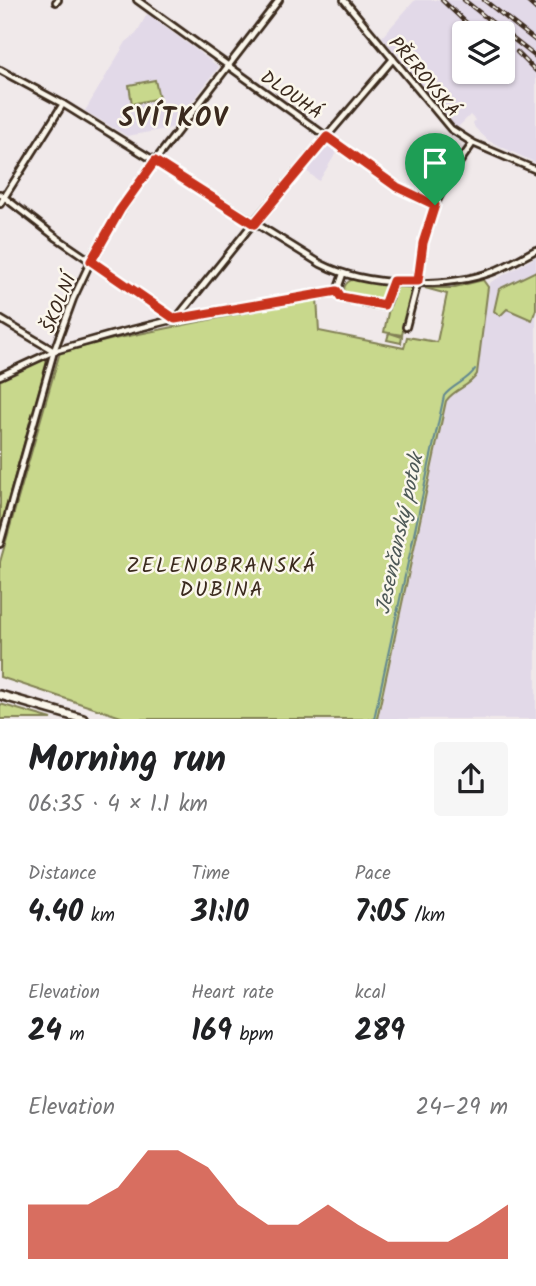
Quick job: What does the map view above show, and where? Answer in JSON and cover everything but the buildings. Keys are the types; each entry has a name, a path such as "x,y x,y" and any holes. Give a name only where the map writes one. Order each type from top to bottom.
{"main road":[{"path":"0,695 83,719"}],"street":[{"name":"DLOUHÁ","path":"136,0 397,187 435,205"},
{"name":"ŠKOLNÍ","path":"0,544 54,351 73,299 91,261 120,210 155,161 279,0"},
{"name":"PŘEROVSKÁ","path":"344,0 446,125 473,142 536,170"},
{"path":"175,319 393,59"},
{"path":"0,70 63,104 321,264 344,274 393,281 449,281 483,275 536,250"},
{"path":"0,204 2,196 63,104"},
{"path":"406,327 418,281 423,243 435,205 449,177 473,142"},
{"path":"2,196 175,319"},
{"path":"337,291 344,274"},
{"path":"337,291 341,297 383,306 387,303 393,281"},
{"path":"0,376 54,351 175,319 337,291"},
{"path":"0,319 54,351"}],"shaded area":[{"path":"415,0 536,0 536,163 489,141 475,128 475,120 470,115 457,128 400,60 398,54 395,54 382,37"},
{"path":"147,14 219,67 172,128 127,136 85,111 126,42 136,34"},
{"path":"329,143 338,150 319,181 304,169 324,144"},
{"path":"536,257 536,719 378,719 446,401 452,393 472,382 477,374 488,287 491,282"}],"green space":[{"path":"155,80 159,98 132,104 129,85"},
{"path":"536,271 536,309 532,320 507,309 500,316 494,311 499,289"},
{"path":"355,279 386,285 388,288 383,304 344,294 346,284"},
{"path":"483,280 488,287 477,374 446,401 377,719 127,719 0,677 0,562 60,352 317,298 319,331 404,348 407,337 437,342 447,294 425,288 451,288"},
{"path":"397,284 411,285 413,288 402,335 390,333 402,337 401,343 387,340 389,333 384,332 393,289"},
{"path":"49,356 0,529 0,379"},
{"path":"0,704 52,719 0,719"}],"waterway":[{"name":"Jesenčanský potok","path":"374,719 444,396 475,369"}],"railway":[{"path":"442,0 464,21"},
{"path":"464,0 536,57"},
{"path":"484,0 536,41"},
{"path":"526,0 536,9"},
{"path":"517,52 536,71"}],"district":[{"name":"SVÍTKOV","path":"174,117"},
{"name":"ZELENOBRANSKÁ DUBINA","path":"222,577"}],"route":[{"path":"327,137 397,187 435,205 423,243 418,281 393,281 387,303 383,306 341,297 337,291 175,319 91,261 131,192 155,161 254,224 327,137"}]}
